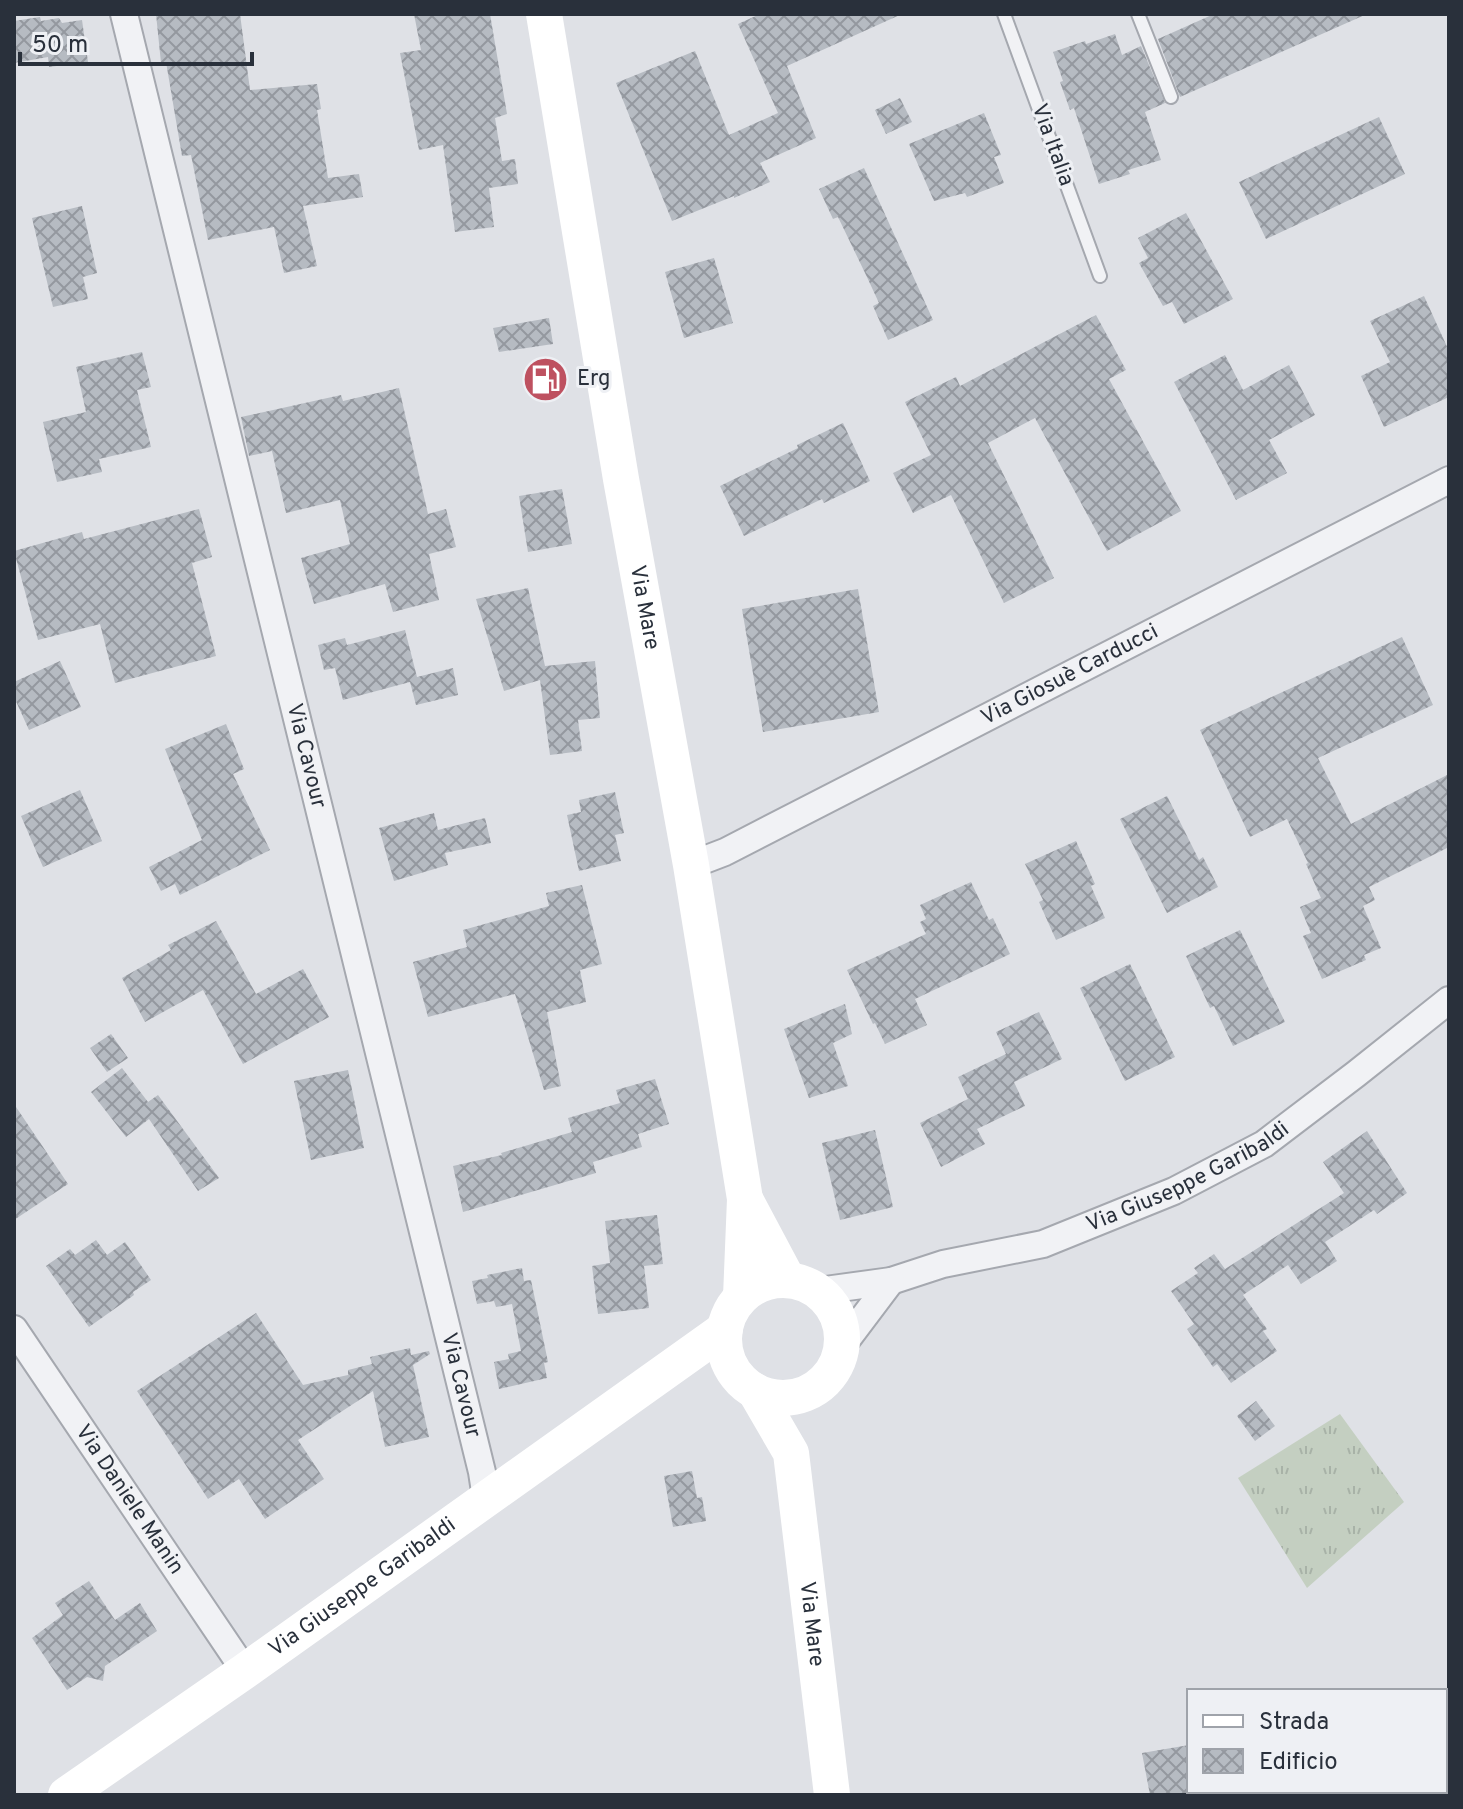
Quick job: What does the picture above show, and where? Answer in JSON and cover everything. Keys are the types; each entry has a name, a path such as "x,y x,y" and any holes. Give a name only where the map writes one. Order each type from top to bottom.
{"main road":[{"name":"Via Mare","path":"544,14 621,479 691,865 745,1199 741,1297 730,1312 724,1347 730,1364 791,1453 832,1795"},
{"name":"Via Mare","path":"745,1199 803,1285 829,1302 842,1330 838,1364 814,1390 791,1453"},
{"path":"741,1297 754,1287 770,1281 803,1285"},
{"name":"Via Giuseppe Garibaldi","path":"66,1795 725,1329"},
{"path":"659,1377 747,1386 774,1398 795,1397 814,1390"}],"street":[{"name":"Via Cavour","path":"124,14 486,1498"},
{"name":"Via Giosuè Carducci","path":"691,865 725,852 1449,480"},
{"name":"Via Giuseppe Garibaldi","path":"803,1285 891,1281 943,1264 1043,1244 1174,1191 1264,1144 1449,1000"},
{"path":"842,1346 891,1281"},
{"name":"Via Daniele Manin","path":"14,1329 245,1671"}],"lane":[{"name":"Via Italia","path":"1004,14 1100,276"},
{"path":"1138,14 1171,97"}],"green space":[{"path":"1340,1414 1404,1502 1307,1588 1238,1478"}],"building":[{"path":"156,14 240,14 250,90 317,84 321,109 317,110 328,178 359,174 363,197 303,206 317,266 284,273 274,227 208,240 191,155 182,156 166,62 161,63"},
{"path":"414,14 490,14 507,114 495,118 502,161 515,159 518,184 489,188 494,227 455,232 443,145 419,150 400,53 421,50"},
{"path":"760,14 902,14 787,66 816,138 760,163 770,182 672,221 616,83 695,51 729,135 778,113 738,24"},
{"path":"1214,14 1367,14 1180,97 1158,39"},
{"path":"40,17 41,21 59,18 62,23 82,20 88,62 49,67 48,57 14,63 14,21"},
{"path":"1115,34 1122,55 1141,46 1165,103 1145,112 1161,160 1128,170 1130,174 1099,184 1074,108 1070,110 1060,82 1063,81 1053,52"},
{"path":"900,98 912,122 886,134 875,110"},
{"path":"984,113 1001,155 994,157 1004,183 967,197 965,193 934,201 909,144"},
{"path":"1379,117 1405,174 1266,239 1239,182"},
{"path":"864,168 933,320 888,340 873,306 879,303 838,217 833,219 819,189"},
{"path":"82,206 97,273 83,277 88,299 53,307 32,218"},
{"path":"1186,213 1233,299 1184,324 1172,302 1163,306 1139,263 1148,258 1138,238"},
{"path":"714,258 733,323 684,338 665,272"},
{"path":"1424,296 1449,351 1449,397 1384,427 1361,376 1390,362 1370,321"},
{"path":"1096,315 1126,370 1109,379 1181,511 1107,551 1035,418 988,443 1054,578 1004,603 951,495 913,513 893,473 931,455 905,402 956,377 960,386"},
{"path":"549,318 553,344 499,352 493,328"},
{"path":"142,352 151,387 137,390 151,447 99,459 102,472 57,482 43,422 86,412 76,367"},
{"path":"1225,355 1243,390 1289,365 1315,415 1269,440 1287,473 1236,500 1174,382"},
{"path":"399,388 428,514 446,509 456,547 429,554 439,600 393,612 385,584 314,604 301,558 350,544 340,500 286,513 272,451 249,456 241,417 341,395 343,401"},
{"path":"843,423 870,481 824,503 822,499 744,536 720,486"},
{"path":"562,489 572,544 528,552 519,496"},
{"path":"199,509 212,557 192,563 216,656 115,683 100,624 38,640 14,551 82,532 84,539"},
{"path":"528,588 545,666 595,661 600,718 578,720 582,751 550,755 540,680 504,691 476,599"},
{"path":"858,589 879,712 763,732 742,609"},
{"path":"405,630 417,677 453,668 458,695 416,705 410,682 343,700 335,668 324,670 318,645 345,638 347,645"},
{"path":"1402,637 1433,705 1318,758 1351,824 1449,774 1449,847 1369,887 1375,900 1363,906 1381,948 1364,955 1366,960 1322,979 1303,936 1311,933 1300,907 1321,898 1287,819 1250,837 1200,730"},
{"path":"60,661 81,707 29,730 14,697 14,682"},
{"path":"226,724 244,769 233,774 270,850 180,895 175,884 161,891 149,867 202,840 165,749"},
{"path":"80,790 102,841 43,867 21,816"},
{"path":"615,792 624,833 615,835 621,861 579,871 567,815 581,812 579,800"},
{"path":"1167,796 1199,860 1203,857 1218,887 1167,913 1120,819"},
{"path":"434,813 438,830 485,818 491,843 445,853 448,865 394,881 379,828"},
{"path":"1076,841 1095,884 1091,886 1105,918 1056,940 1039,902 1043,900 1025,864"},
{"path":"971,882 1010,954 915,999 927,1025 885,1044 847,970 926,934 920,922 926,919 920,905"},
{"path":"582,885 602,964 580,970 586,1002 547,1012 561,1086 544,1090 515,994 428,1017 413,962 467,947 463,930 549,906 546,893"},
{"path":"216,921 256,994 303,969 329,1017 243,1064 203,990 145,1022 122,978 171,950 168,945"},
{"path":"1240,930 1285,1022 1233,1046 1214,1006 1210,1008 1186,956"},
{"path":"1130,964 1175,1057 1125,1081 1080,988"},
{"path":"845,1004 852,1034 833,1043 848,1086 809,1098 784,1029"},
{"path":"1039,1012 1062,1059 1014,1082 1025,1106 977,1129 985,1144 941,1167 920,1123 968,1099 958,1077 1006,1054 996,1032"},
{"path":"111,1034 128,1058 107,1072 90,1048"},
{"path":"122,1068 148,1102 158,1095 219,1178 198,1191 149,1119 126,1137 91,1092"},
{"path":"348,1070 364,1148 311,1160 294,1081"},
{"path":"655,1079 669,1124 638,1134 642,1147 593,1162 596,1173 463,1212 453,1166 502,1155 572,1132 568,1118 620,1103 616,1090"},
{"path":"14,1104 68,1184 14,1220"},
{"path":"875,1130 893,1207 840,1220 822,1143"},
{"path":"1367,1131 1407,1193 1377,1214 1374,1210 1325,1242 1337,1261 1301,1284 1288,1265 1243,1295 1267,1329 1263,1331 1277,1351 1231,1383 1217,1364 1213,1367 1187,1329 1194,1324 1171,1291 1198,1273 1194,1268 1214,1254 1225,1269 1344,1193 1323,1162"},
{"path":"657,1215 663,1264 644,1266 649,1308 598,1314 592,1266 610,1263 605,1221"},
{"path":"96,1240 107,1255 125,1242 151,1280 89,1327 46,1266 70,1249 75,1255"},
{"path":"522,1268 524,1281 531,1280 548,1362 544,1363 547,1378 499,1389 494,1362 509,1359 508,1354 521,1351 512,1304 496,1307 494,1301 477,1304 472,1281"},
{"path":"256,1313 303,1385 348,1375 348,1370 372,1364 370,1357 410,1348 411,1355 429,1351 430,1354 413,1365 429,1437 385,1447 373,1391 298,1440 324,1479 265,1519 239,1479 208,1499 137,1391"},
{"path":"1256,1401 1275,1426 1255,1441 1237,1416"},
{"path":"692,1471 697,1498 702,1497 706,1521 673,1527 664,1476"},
{"path":"89,1581 115,1620 140,1603 157,1631 105,1666 103,1681 87,1677 67,1690 32,1638 63,1615 55,1603"},
{"path":"1187,1745 1189,1795 1150,1795 1142,1753"}],"place":[{"name":"Erg","path":"546,379"}]}
